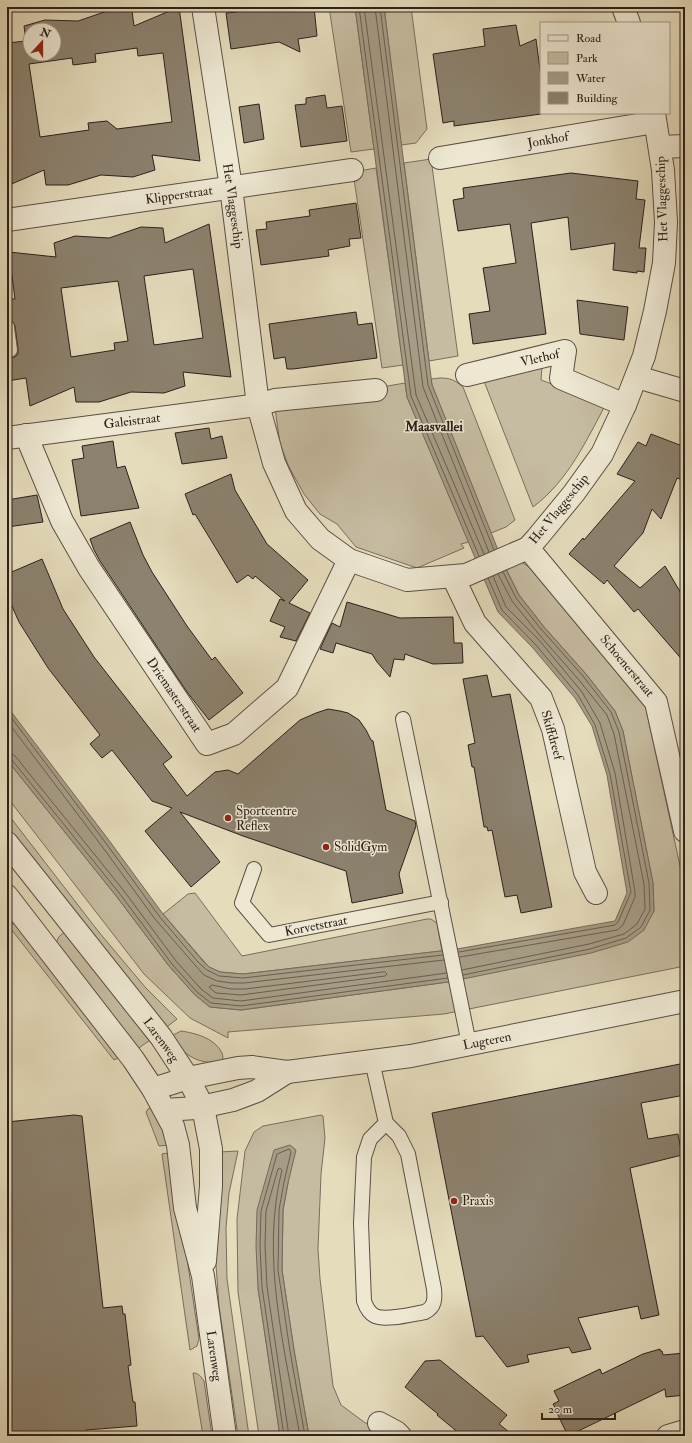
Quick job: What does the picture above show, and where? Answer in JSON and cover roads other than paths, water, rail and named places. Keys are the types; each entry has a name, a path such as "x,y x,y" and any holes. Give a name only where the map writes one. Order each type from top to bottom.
{"street":[{"name":"Het Vlaggeschip","path":"203,7 231,187 258,405 274,463 296,511 320,539 349,560 406,580 460,576 520,551 537,538 574,493 602,454 637,377 646,348 664,263 666,222 663,170 654,117"},
{"path":"623,7 629,22"},
{"name":"Jonkhof","path":"440,158 654,117"},
{"path":"660,147 685,146"},
{"name":"Klipperstraat","path":"7,220 352,170"},
{"name":"Vlethof","path":"467,375 565,352 561,378 625,404"},
{"path":"637,377 685,391"},
{"path":"258,405 275,400 376,390"},
{"name":"Galeistraat","path":"17,437 258,405"},
{"name":"Driemasterstraat","path":"17,437 89,568 207,744 234,734 287,688 349,560"},
{"name":"Schoenerstraat","path":"520,551 656,702 685,831"},
{"name":"Skiffdreef","path":"460,576 475,623 541,698 553,729 585,872 596,893"},
{"name":"Larenweg","path":"7,843 161,1037 188,1078 203,1107 211,1149 210,1211 203,1276"},
{"name":"Larenweg","path":"7,896 133,1059 153,1089 173,1126 178,1145 185,1208 203,1276 225,1436"},
{"name":"Lugteren","path":"153,1089 188,1078 238,1068 252,1067 287,1072 411,1056 685,1001"},
{"name":"Lugteren","path":"165,1110 203,1107 233,1100 257,1091 287,1072"},
{"path":"378,1423 396,1432 400,1436"},
{"path":"668,1436 685,1431"}],"lane":[{"path":"7,328 10,350"},
{"path":"403,719 469,1044"},
{"name":"Korvetstraat","path":"254,869 242,903 269,935 441,902"},
{"path":"372,1061 386,1123 399,1136 408,1154 433,1282 434,1296 434,1303 430,1309 425,1312 383,1318 374,1316 368,1310 364,1301 362,1223 364,1157 370,1139 386,1123"}],"water":[{"path":"355,7 384,7 432,385 504,565 519,595 544,627 586,674 615,711 623,731 653,883 654,911 644,930 628,942 591,953 448,982 241,1010 210,1007 195,995 169,966 117,897 7,760 7,701 9,709 163,914 201,959 209,967 220,972 243,974 457,949 615,921 627,893 607,775 592,726 575,698 532,647 498,612 407,397"},
{"path":"290,1145 296,1150 283,1210 282,1270 309,1436 280,1436 258,1288 256,1246 257,1210 274,1150"}],"place":[{"name":"Sportcentre Reflex","path":"228,818"},
{"name":"SolidGym","path":"326,847"},
{"name":"Praxis","path":"454,1201"}],"district":[{"name":"Maasvallei","path":"434,426"}]}
